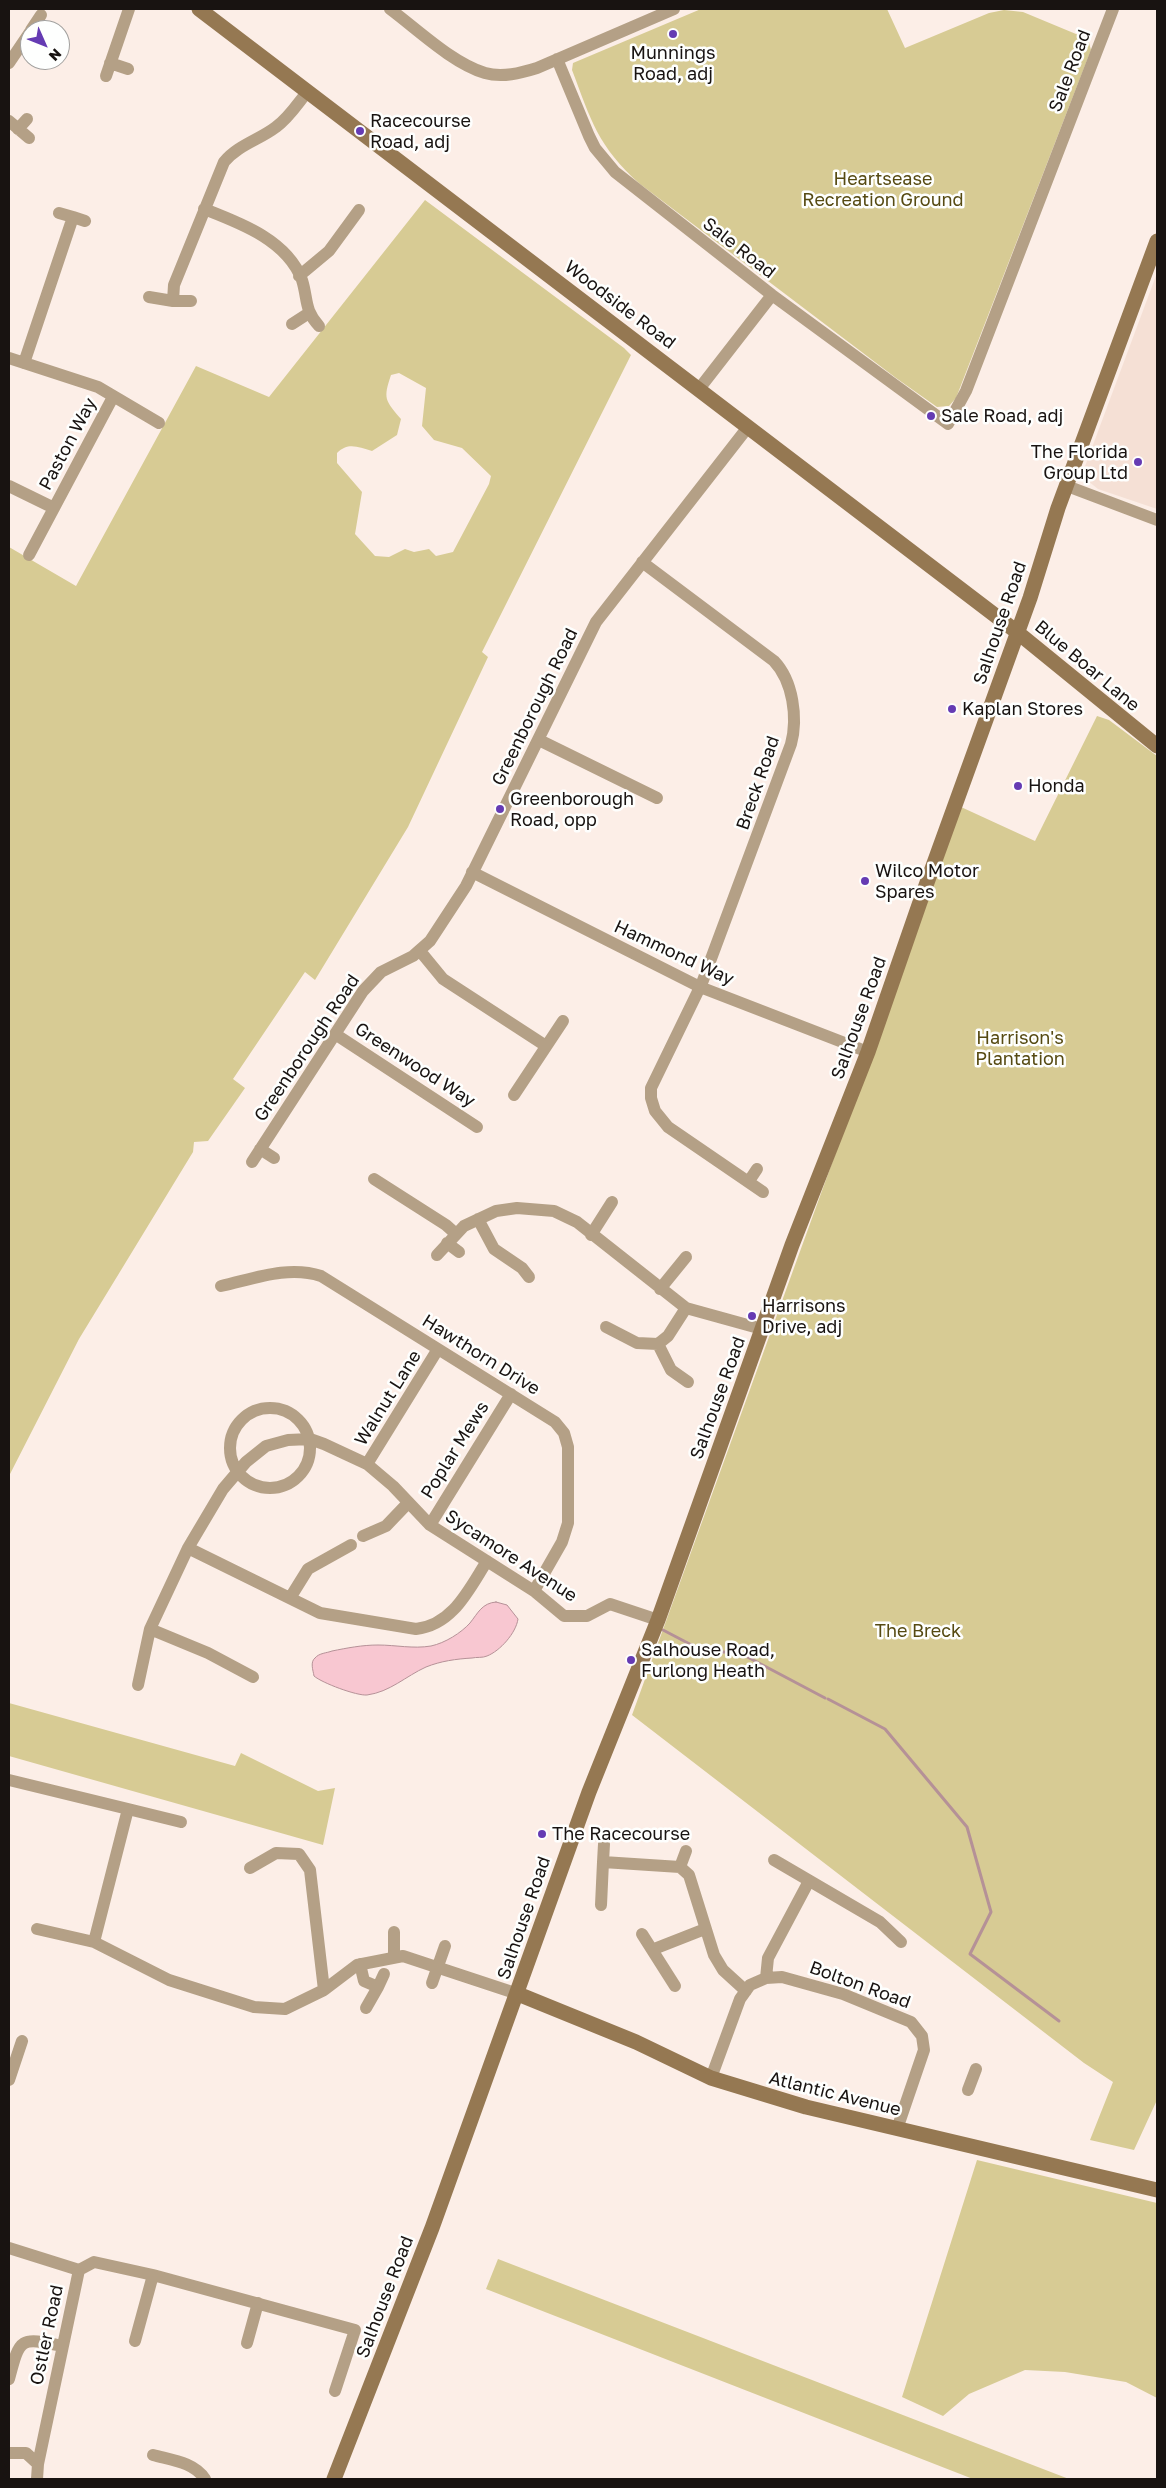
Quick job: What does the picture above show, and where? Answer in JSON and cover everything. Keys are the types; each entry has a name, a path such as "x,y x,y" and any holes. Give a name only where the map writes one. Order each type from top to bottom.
{"street":[{"path":"128,69 108,70 129,9"},
{"path":"390,9 469,67 485,73 518,74 558,59 674,9"},
{"name":"Sale Road","path":"558,59 595,148 615,172 772,295 950,426 966,391 1113,9"},
{"name":"Woodside Road","path":"202,10 1017,632"},
{"path":"9,63 20,48"},
{"path":"173,301 174,285 224,162 231,153 277,127 308,91"},
{"path":"28,119 14,125 29,138"},
{"path":"204,209 247,227 282,251 299,276 309,313 319,326"},
{"path":"299,276 329,251 359,210"},
{"path":"59,213 86,221"},
{"path":"24,363 72,217"},
{"name":"Salhouse Road","path":"334,2479 432,2228 590,1792 658,1620 792,1245 868,1052 1067,486 1157,241"},
{"path":"699,389 772,295"},
{"path":"150,297 173,301 192,301"},
{"path":"292,324 309,313"},
{"path":"9,358 77,379 159,423"},
{"name":"Paston Way","path":"29,555 113,397"},
{"name":"Greenborough Road","path":"252,1162 335,1034 372,981 392,965 420,951 430,941 466,886 596,622 748,427"},
{"name":"Paston Way","path":"9,486 54,508"},
{"path":"1067,486 1157,520"},
{"name":"Breck Road","path":"642,562 774,661 787,681 795,722 791,744 700,987 651,1088 651,1098 655,1111 668,1127 763,1192"},
{"name":"Blue Boar Lane","path":"1017,632 1157,746"},
{"path":"539,740 657,798"},
{"name":"Hammond Way","path":"472,872 700,987 868,1052"},
{"path":"420,951 443,979 546,1046"},
{"path":"514,1095 563,1021"},
{"name":"Greenwood Way","path":"335,1034 477,1127"},
{"name":"Greenborough Road","path":"260,1149 274,1158"},
{"path":"749,1181 758,1169"},
{"path":"374,1179 446,1225 459,1252"},
{"path":"591,1235 612,1202"},
{"path":"437,1255 452,1238 478,1219 503,1210 545,1210 566,1216 686,1308 762,1329"},
{"path":"478,1219 494,1249 522,1268 529,1277"},
{"path":"660,1289 686,1257"},
{"name":"Hawthorn Drive","path":"221,1286 290,1271 312,1273 329,1280 555,1422 564,1433 568,1447 568,1523 566,1532 534,1591"},
{"path":"606,1327 637,1344 658,1344 668,1336 686,1308"},
{"path":"658,1344 671,1370 688,1382"},
{"name":"Walnut Lane","path":"367,1464 438,1349"},
{"name":"Poplar Mews","path":"430,1525 510,1394"},
{"path":"268,1407 284,1410 298,1418 310,1440 310,1448 307,1464 297,1478 282,1487 265,1488 249,1483 237,1471 230,1455 230,1438 238,1422 252,1411 268,1407"},
{"name":"Sycamore Avenue","path":"138,1685 150,1629 188,1548 223,1488 237,1471 266,1446 288,1440 310,1440 341,1450 367,1464 393,1486 430,1525 534,1591 564,1616 587,1616 610,1604 658,1620"},
{"path":"362,1536 386,1526 408,1503"},
{"path":"290,1598 308,1570 351,1545"},
{"path":"188,1548 320,1613 402,1628 430,1628 446,1618 457,1607 487,1561"},
{"path":"150,1629 208,1654 253,1677"},
{"path":"9,1780 181,1822"},
{"path":"94,1942 128,1809"},
{"path":"601,1905 604,1844"},
{"path":"680,1867 686,1851"},
{"path":"250,1868 276,1853 299,1854 310,1870 324,1990"},
{"path":"774,1860 880,1922 901,1942"},
{"path":"603,1862 680,1867 689,1875 714,1955 723,1970 746,1991"},
{"path":"711,2078 740,1999 750,1985 766,1978 768,1958 809,1881"},
{"path":"37,1929 94,1942 169,1980 254,2007 285,2009 324,1990 360,1964 403,1956 518,1994"},
{"path":"654,1949 705,1929"},
{"path":"394,1932 394,1957"},
{"path":"642,1934 654,1949 675,1986"},
{"path":"432,1982 446,1946"},
{"path":"360,1964 364,1980 378,1987"},
{"path":"366,2008 384,1974"},
{"name":"Bolton Road","path":"766,1978 782,1977 843,1994 911,2022 922,2036 924,2050 897,2129"},
{"name":"Atlantic Avenue","path":"518,1994 636,2042 711,2078 806,2107 1157,2190"},
{"path":"9,2080 22,2041"},
{"path":"968,2090 976,2069"},
{"name":"Ostler Road","path":"9,2248 78,2270 38,2464 37,2479"},
{"path":"78,2270 94,2262 154,2275 355,2330 335,2391"},
{"path":"135,2341 154,2275"},
{"path":"247,2343 258,2303"},
{"path":"9,2379 17,2351 25,2342 32,2340 62,2346"},
{"path":"9,2453 26,2453 38,2464"},
{"path":"152,2455 186,2464 199,2471 205,2479"}],"shaded area":[{"path":"1157,273 1157,509 1098,489 1088,481 1084,469"},
{"path":"496,1602 507,1605 518,1619 507,1641 492,1654 484,1657 460,1659 432,1665 383,1691 367,1695 340,1688 314,1676 313,1660 321,1654 366,1646 418,1647 436,1645 466,1627 484,1606"}],"green space":[{"name":"Heartsease Recreation Ground","path":"701,9 887,9 905,48 989,13 1004,10 1023,12 1088,39 1091,50 956,398 949,406 937,407 896,378 640,184 614,158 605,145 585,104 572,70 573,63"},
{"path":"425,200 631,355 482,652 488,657 408,827 315,980 305,972 233,1079 245,1088 208,1141 194,1142 193,1152 79,1339 9,1476 9,547 76,586 196,366 269,397","holes":["399,373 426,388 422,426 434,440 462,448 491,476 489,484 453,552 436,556 429,549 414,552 405,549 389,557 375,556 355,534 362,492 337,463 337,453 349,446 372,451 397,435 401,419 389,403 386,394 391,375"]},
{"name":"The Breck","path":"1097,716 1109,720 1157,756 1157,2100 1134,2150 1090,2140 1113,2082 1084,2063 632,1715 961,807 1035,841"},
{"path":"9,1703 235,1766 241,1753 318,1791 335,1788 323,1845 9,1756"},
{"path":"977,2160 1157,2203 1157,2398 1126,2382 1065,2372 1025,2370 969,2394 943,2416 902,2397"},
{"path":"498,2259 1069,2479 973,2479 486,2289"}],"waterway":[{"path":"663,1630 705,1652 738,1652 825,1698"},
{"path":"828,1699 885,1729 967,1827 991,1912 970,1954 1059,2021"}],"place":[{"name":"Munnings Road, adj","path":"673,34"},
{"name":"Racecourse Road, adj","path":"360,131"},
{"name":"Sale Road, adj","path":"931,416"},
{"name":"The Florida Group Ltd","path":"1138,462"},
{"name":"Kaplan Stores","path":"952,709"},
{"name":"Honda","path":"1018,786"},
{"name":"Greenborough Road, opp","path":"500,809"},
{"name":"Wilco Motor Spares","path":"865,881"},
{"name":"Harrisons Drive, adj","path":"752,1316"},
{"name":"Salhouse Road, Furlong Heath","path":"631,1660"},
{"name":"The Racecourse","path":"542,1834"}],"park label":[{"name":"Harrison's Plantation","path":"1020,1048"}]}
